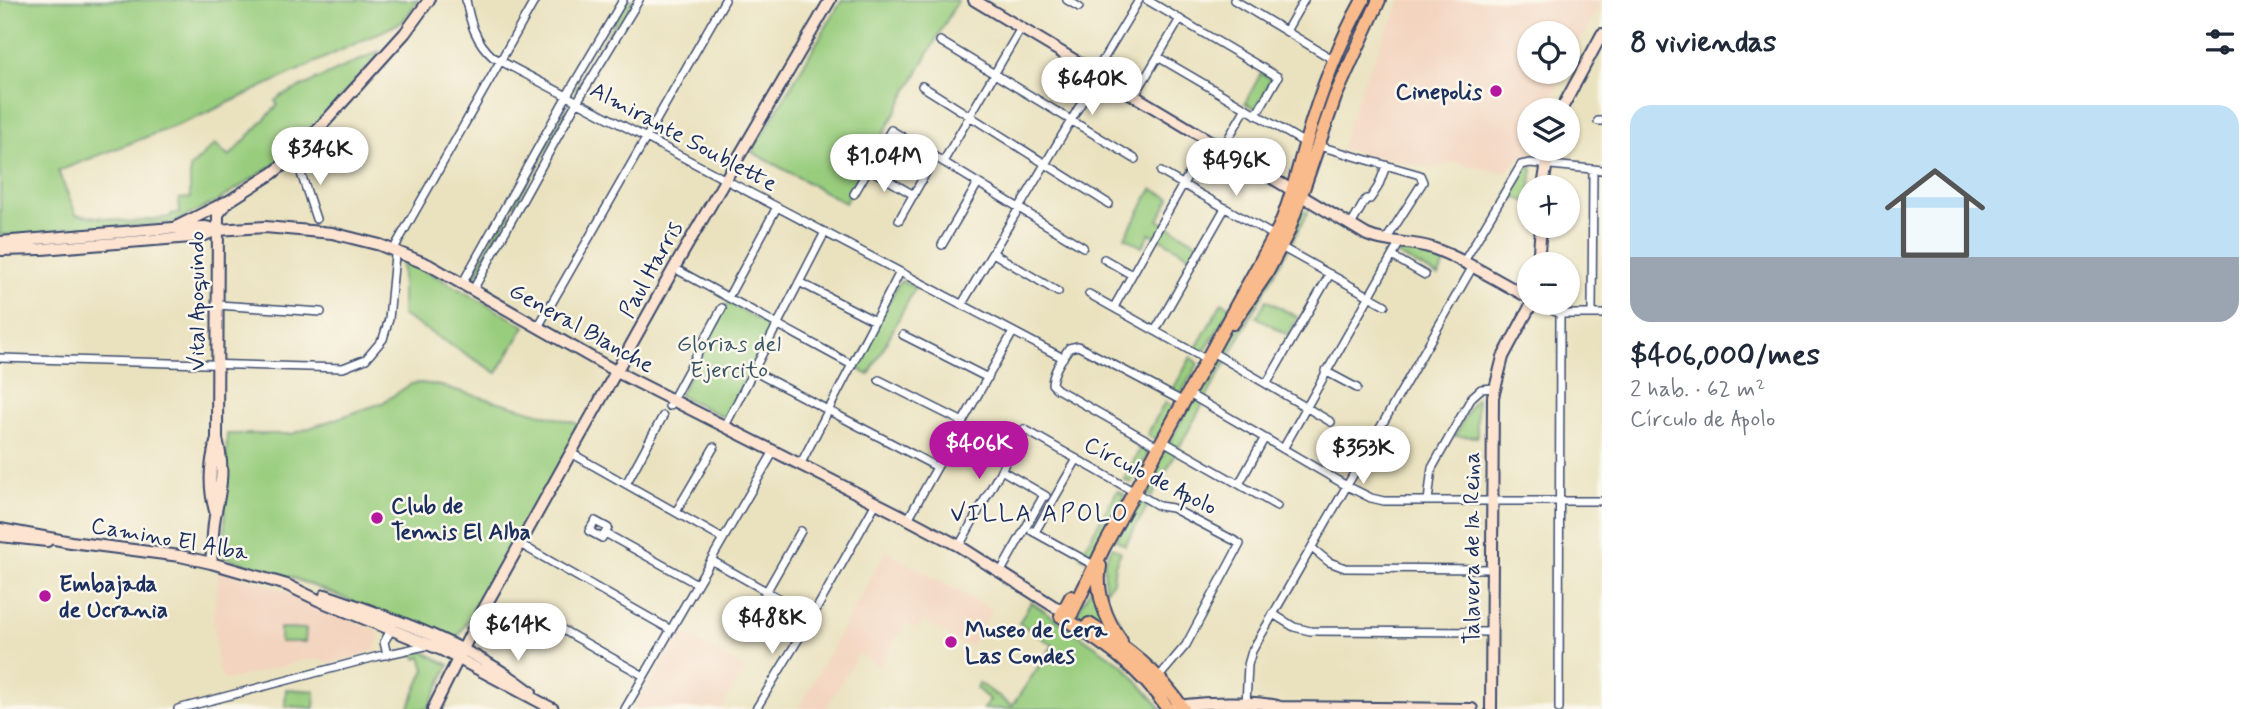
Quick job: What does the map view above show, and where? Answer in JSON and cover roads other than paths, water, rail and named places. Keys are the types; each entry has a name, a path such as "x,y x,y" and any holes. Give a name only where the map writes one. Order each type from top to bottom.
{"main road":[{"path":"1064,614 1210,356 1251,298 1297,194 1334,60 1363,0"},
{"path":"1312,145 1379,0"},
{"path":"1064,614 1090,564 1104,547"},
{"path":"1104,547 1099,572 1100,592 1109,621 1128,649 1158,678 1175,708"},
{"path":"1064,614 1128,649"},
{"path":"1064,614 1122,657 1175,708"}],"street":[{"path":"173,228 229,201 273,173 295,155 396,43 429,0"},
{"name":"Almirante Soublette","path":"466,0 473,29 480,43 500,61 1063,358"},
{"path":"0,358 343,368 360,363 375,351 388,326 395,250 534,0"},
{"path":"461,284 623,0"},
{"path":"472,290 639,0"},
{"path":"538,327 725,0"},
{"name":"Paul Harris","path":"433,709 477,621 674,268 830,0"},
{"path":"1067,0 1079,7"},
{"path":"1147,0 1278,77 1256,114"},
{"path":"1234,0 1334,60"},
{"path":"1286,32 1304,0"},
{"path":"962,304 1071,120 1136,1"},
{"path":"981,2 1367,235 1436,250 1517,293"},
{"path":"1135,97 1180,19"},
{"path":"943,162 1021,28"},
{"path":"1567,98 1602,34"},
{"path":"940,41 1135,159"},
{"path":"1158,57 1312,145 1420,175 1423,182 1385,240"},
{"path":"922,86 1109,204"},
{"path":"1222,149 1246,108"},
{"path":"854,194 891,130 1083,247"},
{"path":"1114,307 1204,147"},
{"path":"295,155 316,219"},
{"path":"899,220 935,157"},
{"path":"1545,175 1547,161"},
{"path":"1246,704 1249,659 1347,486 1519,167 1526,163 1598,169 1592,314"},
{"path":"1351,225 1366,199 1370,200 1378,187 1386,166"},
{"path":"869,169 914,194"},
{"path":"1161,172 1385,305"},
{"path":"942,246 978,183"},
{"name":"Vital Apoquindo","path":"211,563 215,513 210,476 217,439 217,230 218,214 229,201"},
{"path":"505,206 516,212"},
{"path":"730,293 777,207"},
{"path":"1156,331 1225,208"},
{"name":"General Blanche","path":"0,242 173,228 206,227 217,230 265,227 307,229 349,236 395,250 429,265 671,403 725,426 959,546 1064,614"},
{"name":"General Blanche","path":"0,250 191,237 217,230"},
{"path":"725,426 825,232"},
{"path":"1283,449 1400,242"},
{"path":"993,253 1058,292"},
{"path":"1392,256 1425,275"},
{"path":"1104,259 1132,275"},
{"path":"674,268 852,365"},
{"path":"800,465 900,272"},
{"path":"1267,383 1330,274"},
{"path":"799,282 875,321"},
{"path":"1089,294 1156,331 1267,383 1331,422"},
{"path":"218,305 321,312"},
{"path":"671,403 722,308"},
{"path":"1580,314 1602,314"},
{"name":"Talavera de la Reina","path":"1491,709 1494,388 1503,357 1524,315"},
{"path":"1559,709 1560,315"},
{"path":"908,519 1013,332"},
{"path":"903,335 988,378"},
{"path":"1277,506 1057,389 1052,384 1053,378 1069,348 1078,346 1187,398 1371,498 1428,501 1602,501"},
{"path":"753,371 937,467"},
{"path":"1325,371 1357,388"},
{"path":"879,380 963,422"},
{"name":"Talavera de la Reina","path":"1428,501 1432,468 1472,397 1481,389 1494,388"},
{"path":"626,484 663,416"},
{"name":"Círculo de Apolo","path":"959,546 1024,429 1159,506 1172,508 1240,544 1186,645 1158,678"},
{"path":"1239,484 1265,439"},
{"path":"676,512 713,447"},
{"path":"625,709 774,451"},
{"path":"571,453 723,539"},
{"path":"1035,533 1077,459"},
{"path":"1001,470 1054,500"},
{"path":"1000,573 1044,495"},
{"path":"756,709 812,618 876,503"},
{"path":"1026,527 1090,564"},
{"path":"741,636 801,531"},
{"path":"605,533 697,584"},
{"name":"Camino El Alba","path":"1,535 29,541 71,542 180,556 211,563 354,605 412,628 435,643"},
{"path":"520,544 671,630"},
{"path":"1312,548 1329,562 1345,568 1492,569"},
{"path":"711,560 812,618"},
{"name":"Camino El Alba","path":"301,590 318,600 391,629 435,643 459,654 519,682 553,709 459,654"},
{"path":"1273,614 1294,627 1310,631 1491,632"},
{"path":"178,709 461,637 470,625 477,621"},
{"path":"387,654 384,642 391,629 394,626 412,628"},
{"path":"556,626 644,676"},
{"path":"1175,708 1268,704 1278,708 1472,709"}],"place":[{"name":"Cinepolis","path":"1496,91"},
{"name":"Club de Tennis El Alba","path":"377,518"},
{"name":"Embajada de Ucrania","path":"45,596"},
{"name":"Museo de Cera Las Condes","path":"951,642"}],"district":[{"name":"VILLA APOLO","path":"1040,513"}],"park label":[{"name":"Glorias del Ejercito","path":"729,356"}]}
